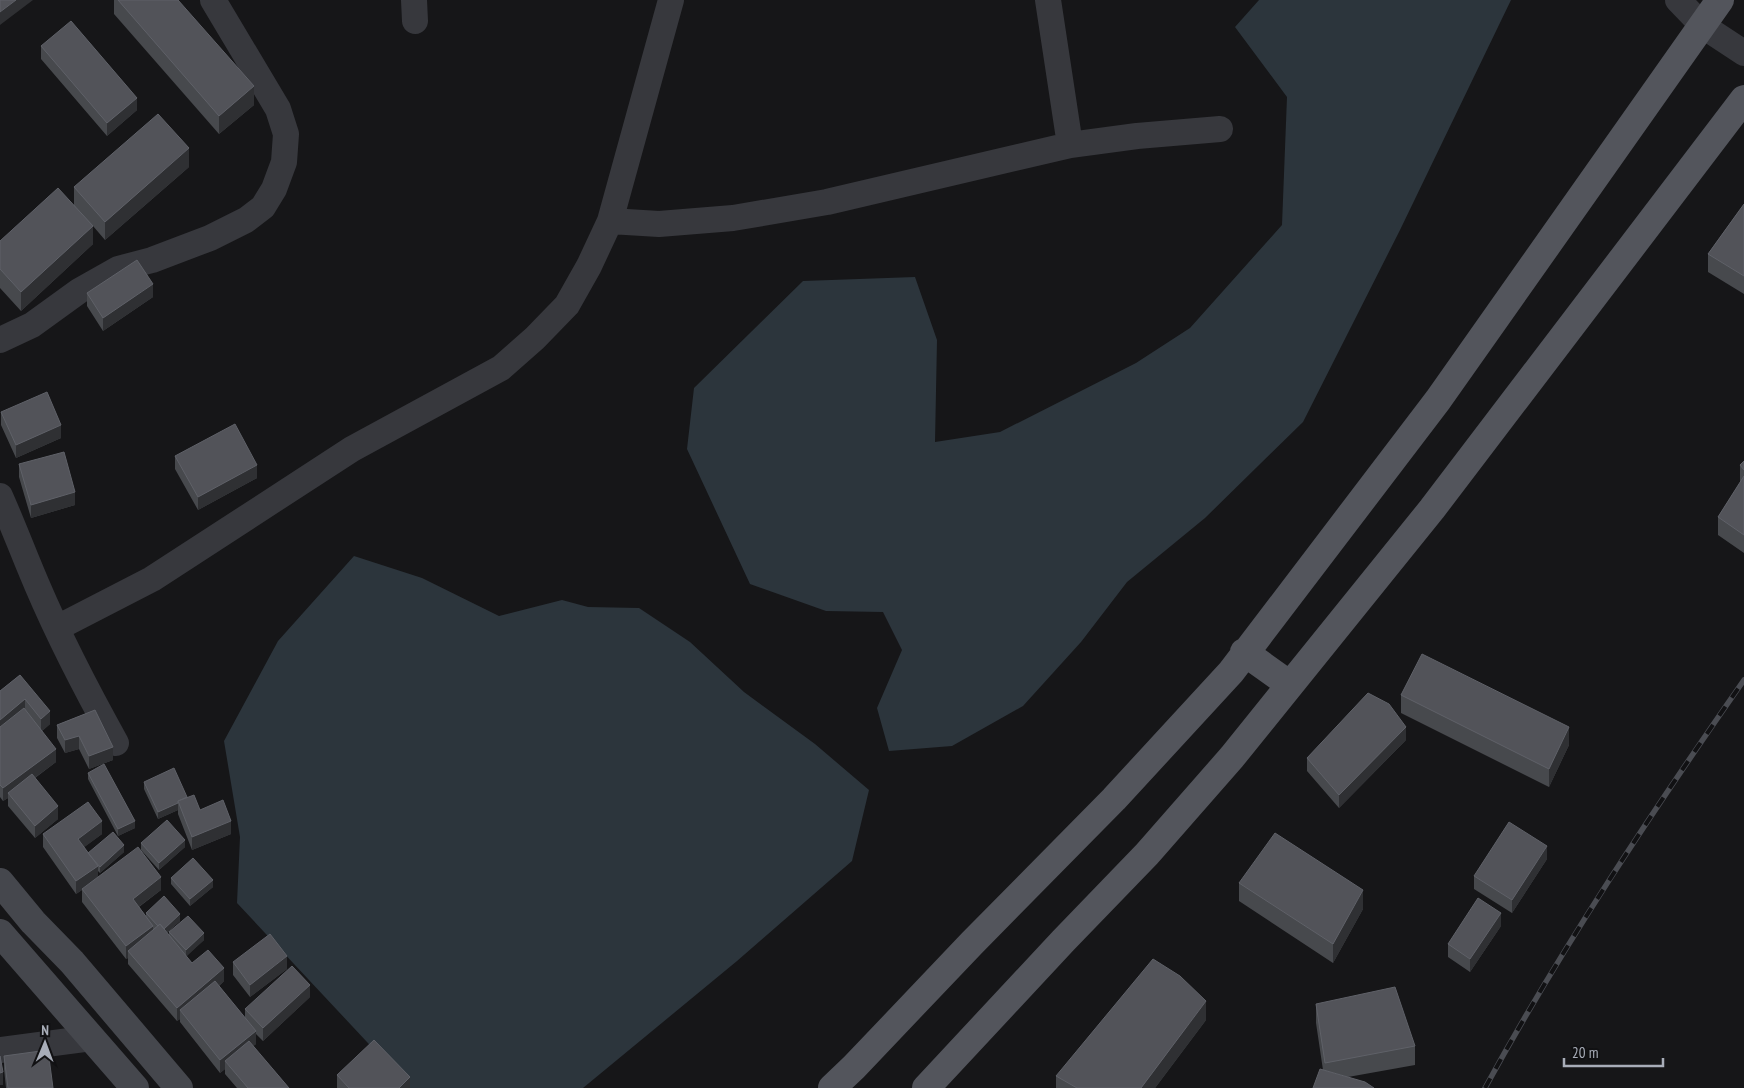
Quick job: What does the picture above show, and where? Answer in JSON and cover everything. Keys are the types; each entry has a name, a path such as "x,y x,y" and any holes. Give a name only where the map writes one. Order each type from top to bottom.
{"main road":[{"path":"832,1088 1114,799 1231,672 1244,652 1438,400 1720,0"},
{"path":"926,1088 1147,854 1232,757 1432,508 1744,98"},
{"path":"1244,652 1290,685"}],"street":[{"path":"0,340 32,325 79,292 118,269 152,260 210,238 246,220 263,208 274,189 284,162 286,134 278,108 213,0"},
{"path":"57,628 152,579 352,449 501,368 567,305 590,266 610,221 671,0"},
{"path":"1048,0 1070,145"},
{"path":"1678,0 1703,26 1744,53"},
{"path":"610,221 659,224 698,222 752,215 827,202 1070,145 1137,136 1220,129"},
{"path":"0,496 37,586 86,689 116,743"},
{"path":"0,882 33,922 72,962 179,1088"},
{"path":"0,933 134,1088"},
{"path":"0,1050 92,1038"}],"shaded area":[{"path":"1259,0 1511,0 1400,230 1303,422 1205,518 1127,582 1081,642 1023,706 952,746 889,751 877,708 902,650 883,612 826,611 750,584 687,449 694,388 803,281 915,277 937,340 935,442 1000,432 1136,363 1190,328 1282,225 1287,97 1235,27"},
{"path":"354,556 422,578 499,616 562,600 588,607 639,608 690,642 744,692 815,744 869,790 852,861 737,961 583,1088 410,1088 237,903 240,837 224,741 278,641"}],"building":[{"path":"0,0 16,0 0,12"},
{"path":"118,0 178,0 254,86 219,116"},
{"path":"71,21 137,98 107,123 41,46"},
{"path":"158,114 189,148 105,222 74,187"},
{"path":"58,188 93,226 21,292 0,269 0,241"},
{"path":"1744,204 1744,276 1708,254"},
{"path":"137,260 153,284 103,318 87,293"},
{"path":"47,392 61,425 16,445 1,412"},
{"path":"235,424 257,465 198,497 175,456"},
{"path":"64,452 75,492 31,505 19,464"},
{"path":"1744,461 1744,470 1740,465"},
{"path":"1744,476 1744,535 1718,517"},
{"path":"1422,654 1569,727 1549,769 1401,695"},
{"path":"20,675 50,711 41,719 25,699 0,720 0,691"},
{"path":"1368,693 1389,704 1406,727 1339,795 1307,758"},
{"path":"24,708 56,749 3,788 0,785 0,727"},
{"path":"95,710 113,747 89,756 79,736 65,740 57,725"},
{"path":"104,764 135,821 118,829 88,773"},
{"path":"174,768 187,797 158,812 144,782"},
{"path":"32,774 58,806 35,826 8,793"},
{"path":"194,795 200,810 223,800 231,821 192,837 178,801"},
{"path":"88,802 102,821 78,839 98,866 76,881 43,834"},
{"path":"167,820 185,840 159,863 141,843"},
{"path":"1509,822 1547,846 1512,900 1474,876"},
{"path":"113,832 124,845 100,867 88,853"},
{"path":"1275,833 1363,890 1333,944 1239,883"},
{"path":"138,847 161,877 133,899 153,926 126,946 82,889"},
{"path":"193,858 213,880 190,899 171,878"},
{"path":"164,896 180,914 164,929 160,924 158,926 146,913"},
{"path":"1478,898 1501,913 1470,959 1448,944"},
{"path":"188,916 204,933 186,950 169,932"},
{"path":"160,924 192,963 208,950 224,968 177,1008 128,951"},
{"path":"270,934 287,956 250,985 233,962"},
{"path":"1153,959 1180,976 1206,1001 1141,1088 1077,1088 1056,1076"},
{"path":"292,966 310,985 263,1028 245,1009"},
{"path":"215,981 256,1031 220,1060 180,1010"},
{"path":"1395,987 1415,1046 1325,1063 1316,1004"},
{"path":"374,1040 410,1077 399,1088 349,1088 337,1075"},
{"path":"249,1041 289,1088 248,1088 225,1061"},
{"path":"48,1050 53,1088 8,1088 4,1056"},
{"path":"0,1056 3,1072 0,1073"},
{"path":"1320,1069 1365,1082 1374,1088 1313,1088"}],"railway":[{"path":"1485,1088 1545,983 1609,881 1744,680"}]}
